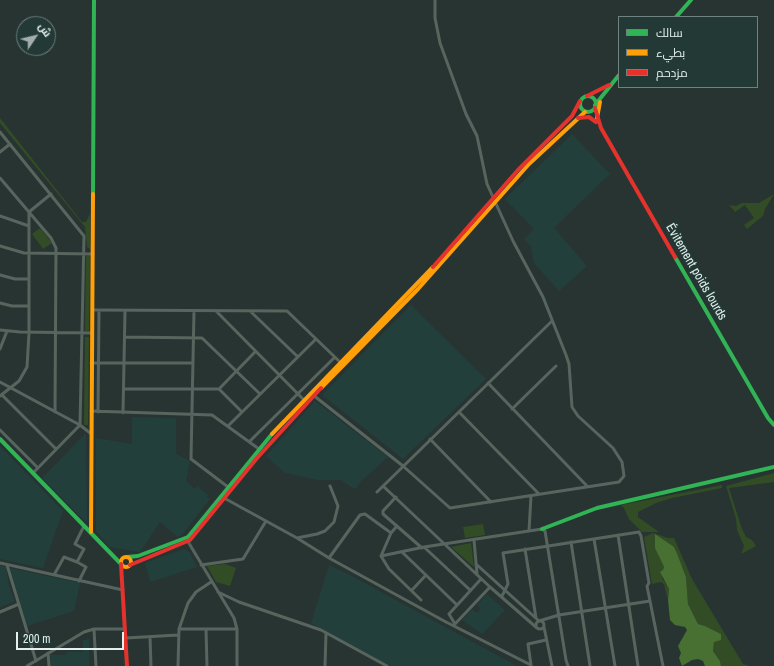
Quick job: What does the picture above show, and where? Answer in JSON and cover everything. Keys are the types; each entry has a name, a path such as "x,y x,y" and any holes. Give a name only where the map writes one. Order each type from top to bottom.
{"main road":[{"path":"91,532 90,433 93,254 94,0"},
{"path":"677,16 691,0"},
{"path":"121,564 129,565 188,540 340,362 408,294 493,200 577,118 586,112 591,111 618,76"},
{"path":"125,557 138,556 188,540 259,449 304,400 418,289 522,165 572,116 580,101 612,83"},
{"path":"597,120 598,109 602,96"},
{"path":"586,97 593,98 597,120"},
{"path":"580,101 581,108 586,112"},
{"name":"Évitement poids lourds","path":"586,112 597,120 768,418 774,425"},
{"path":"577,118 589,117 597,120"},
{"path":"0,439 121,564 127,666"},
{"path":"542,529 597,508 774,466"},
{"path":"112,554 131,560 123,578"},
{"path":"121,564 125,557"}],"street":[{"path":"312,393 403,466 450,508 619,482 624,476 624,469 613,448 578,416 572,406 568,364 543,297 493,200 485,176 477,136 466,114 440,43 435,18 435,0"},
{"path":"0,132 84,236 80,425 32,473"},
{"path":"0,152 10,144"},
{"path":"0,178 50,238 57,254 55,412"},
{"path":"50,194 29,212 29,333 27,367 22,377 1,395 56,449"},
{"path":"0,216 29,226"},
{"path":"0,246 17,252 93,254"},
{"path":"0,275 15,279 29,279"},
{"path":"0,303 12,306 29,306"},
{"path":"92,310 287,311 340,362"},
{"path":"98,412 99,310"},
{"path":"123,413 125,311"},
{"path":"194,311 192,459 228,487"},
{"path":"216,311 304,400"},
{"path":"250,311 298,357"},
{"path":"377,492 552,321"},
{"path":"0,330 29,333 92,334"},
{"path":"0,349 7,331"},
{"path":"124,337 193,337 205,339 260,394"},
{"path":"228,426 316,339"},
{"path":"124,389 219,388 255,352"},
{"path":"250,442 335,357"},
{"path":"92,362 193,363"},
{"path":"512,408 556,366"},
{"path":"0,382 80,425 90,433"},
{"path":"488,384 587,486"},
{"path":"219,388 242,412"},
{"path":"91,412 192,414 215,416 259,449"},
{"path":"459,412 539,494"},
{"path":"0,430 38,468"},
{"path":"430,439 491,502"},
{"path":"297,538 325,531 334,522 338,506 330,486"},
{"path":"383,486 490,587 537,628 541,629 544,627"},
{"path":"529,531 531,496"},
{"path":"396,497 383,512 470,590"},
{"path":"224,498 297,538 329,558 531,666"},
{"path":"329,558 360,515 365,514 390,533"},
{"path":"201,565 243,559 266,521"},
{"path":"77,562 84,549 75,544 84,526"},
{"path":"381,556 390,533 397,526"},
{"path":"381,556 423,547 542,529 545,531 568,666"},
{"path":"502,596 508,584 503,553 636,532 640,534 650,601 663,666"},
{"path":"618,535 638,666"},
{"path":"594,539 616,666"},
{"path":"188,540 211,582 234,618 237,629 236,666"},
{"path":"474,540 477,574"},
{"path":"570,542 590,666"},
{"path":"525,549 538,620 536,624 537,628"},
{"path":"402,552 457,605"},
{"path":"381,556 389,569 421,600"},
{"path":"54,575 64,557 86,567 79,581"},
{"path":"0,563 123,590"},
{"path":"476,564 538,620 544,623 552,666"},
{"path":"7,565 36,661"},
{"path":"412,590 426,575"},
{"path":"454,625 449,614 481,579"},
{"path":"178,666 179,629 191,597 211,582"},
{"path":"454,625 490,587"},
{"path":"218,592 239,602 326,633 386,666"},
{"path":"538,620 559,615 650,601"},
{"path":"0,612 19,604"},
{"path":"27,666 84,632 94,629 125,629"},
{"path":"94,629 96,666"},
{"path":"179,629 237,629"},
{"path":"206,629 207,666"},
{"path":"325,666 326,633"},
{"path":"126,638 178,635"},
{"path":"150,637 151,666"},
{"path":"531,666 528,644 546,640"},
{"path":"48,653 49,666"}],"shaded area":[{"path":"572,134 610,174 554,228 587,266 559,291 534,263 531,247 524,239 534,229 505,199"},
{"path":"411,305 486,379 403,459 322,395"},
{"path":"315,401 388,457 359,483 357,488 353,488 341,480 318,480 285,473 266,456"},
{"path":"132,417 176,418 176,454 190,461 186,481 195,489 198,486 208,495 207,497 210,499 182,535 178,537 160,522 140,552 109,547 96,531 96,438 132,444"},
{"path":"86,433 87,521 85,521 42,478"},
{"path":"0,446 63,511 43,568 0,559"},
{"path":"184,549 190,553 197,567 150,582 145,563"},
{"path":"0,565 6,567 9,586 15,601 0,607"},
{"path":"329,565 517,666 390,666 373,657 311,623"},
{"path":"10,568 80,583 74,611 27,626"},
{"path":"487,594 505,610 482,634 462,620 472,609 477,613 481,609 477,605"},
{"path":"89,639 89,666 51,666 50,655 66,655 66,652 83,652 83,640"}],"green space":[{"path":"0,118 82,222 86,222 90,214 90,249 87,247 85,227 0,123"},
{"path":"774,194 765,209 763,216 747,229 744,225 754,218 745,205 735,212 729,205 736,206 742,203 759,203"},
{"path":"40,228 52,243 43,249 32,234"},
{"path":"86,256 90,256 89,331 85,331"},
{"path":"85,337 89,337 88,425 84,425"},
{"path":"774,473 774,482 729,488 742,529 746,537 752,540 756,546 741,554 744,546 737,530 736,519 726,486"},
{"path":"722,485 722,488 672,498 656,503 638,512 638,517 659,532 642,532 629,519 621,505"},
{"path":"483,524 485,535 465,538 463,527"},
{"path":"653,533 668,538 674,538 692,579 743,664 750,666 721,666 720,661 713,651 714,642 721,634 698,624 688,604 686,577 678,556 656,540 659,557 664,567 662,578 669,589 668,600 664,584 661,582 652,584 644,537"},
{"path":"655,534 674,547 686,577 688,604 698,624 721,634 721,640 714,642 713,651 720,661 721,666 705,666 703,661 698,659 692,660 682,666 679,658 681,653 678,646 687,630 685,627 675,625 670,620 668,600 669,589 660,572 664,567 655,548"},
{"path":"471,543 474,567 451,547"},
{"path":"225,564 236,568 230,586 216,582 207,566"}],"traffic: fast":[{"path":"93,194 94,0"},
{"path":"677,16 691,0"},
{"path":"595,105 618,76"},
{"path":"588,96 594,98 596,104 594,110 588,112 582,110 580,104 582,98 588,96"},
{"path":"675,257 768,418 774,425"},
{"path":"127,557 138,556 188,537 272,434"},
{"path":"0,439 121,564"},
{"path":"542,529 597,508 774,467"}],"traffic: slow":[{"path":"597,118 600,102"},
{"path":"321,388 418,289 529,164 585,112"},
{"path":"91,532 93,194"},
{"path":"272,434 433,267"},
{"path":"124,557 128,557 130,558 131,562 130,566 124,567 121,564 121,560 124,557"}],"traffic: jam":[{"path":"587,96 609,85"},
{"path":"433,267 518,170 572,116 580,101"},
{"path":"595,108 601,128 675,257"},
{"path":"578,118 589,117 596,122"},
{"path":"130,565 190,540 257,458 321,388"},
{"path":"121,564 127,666"}]}
